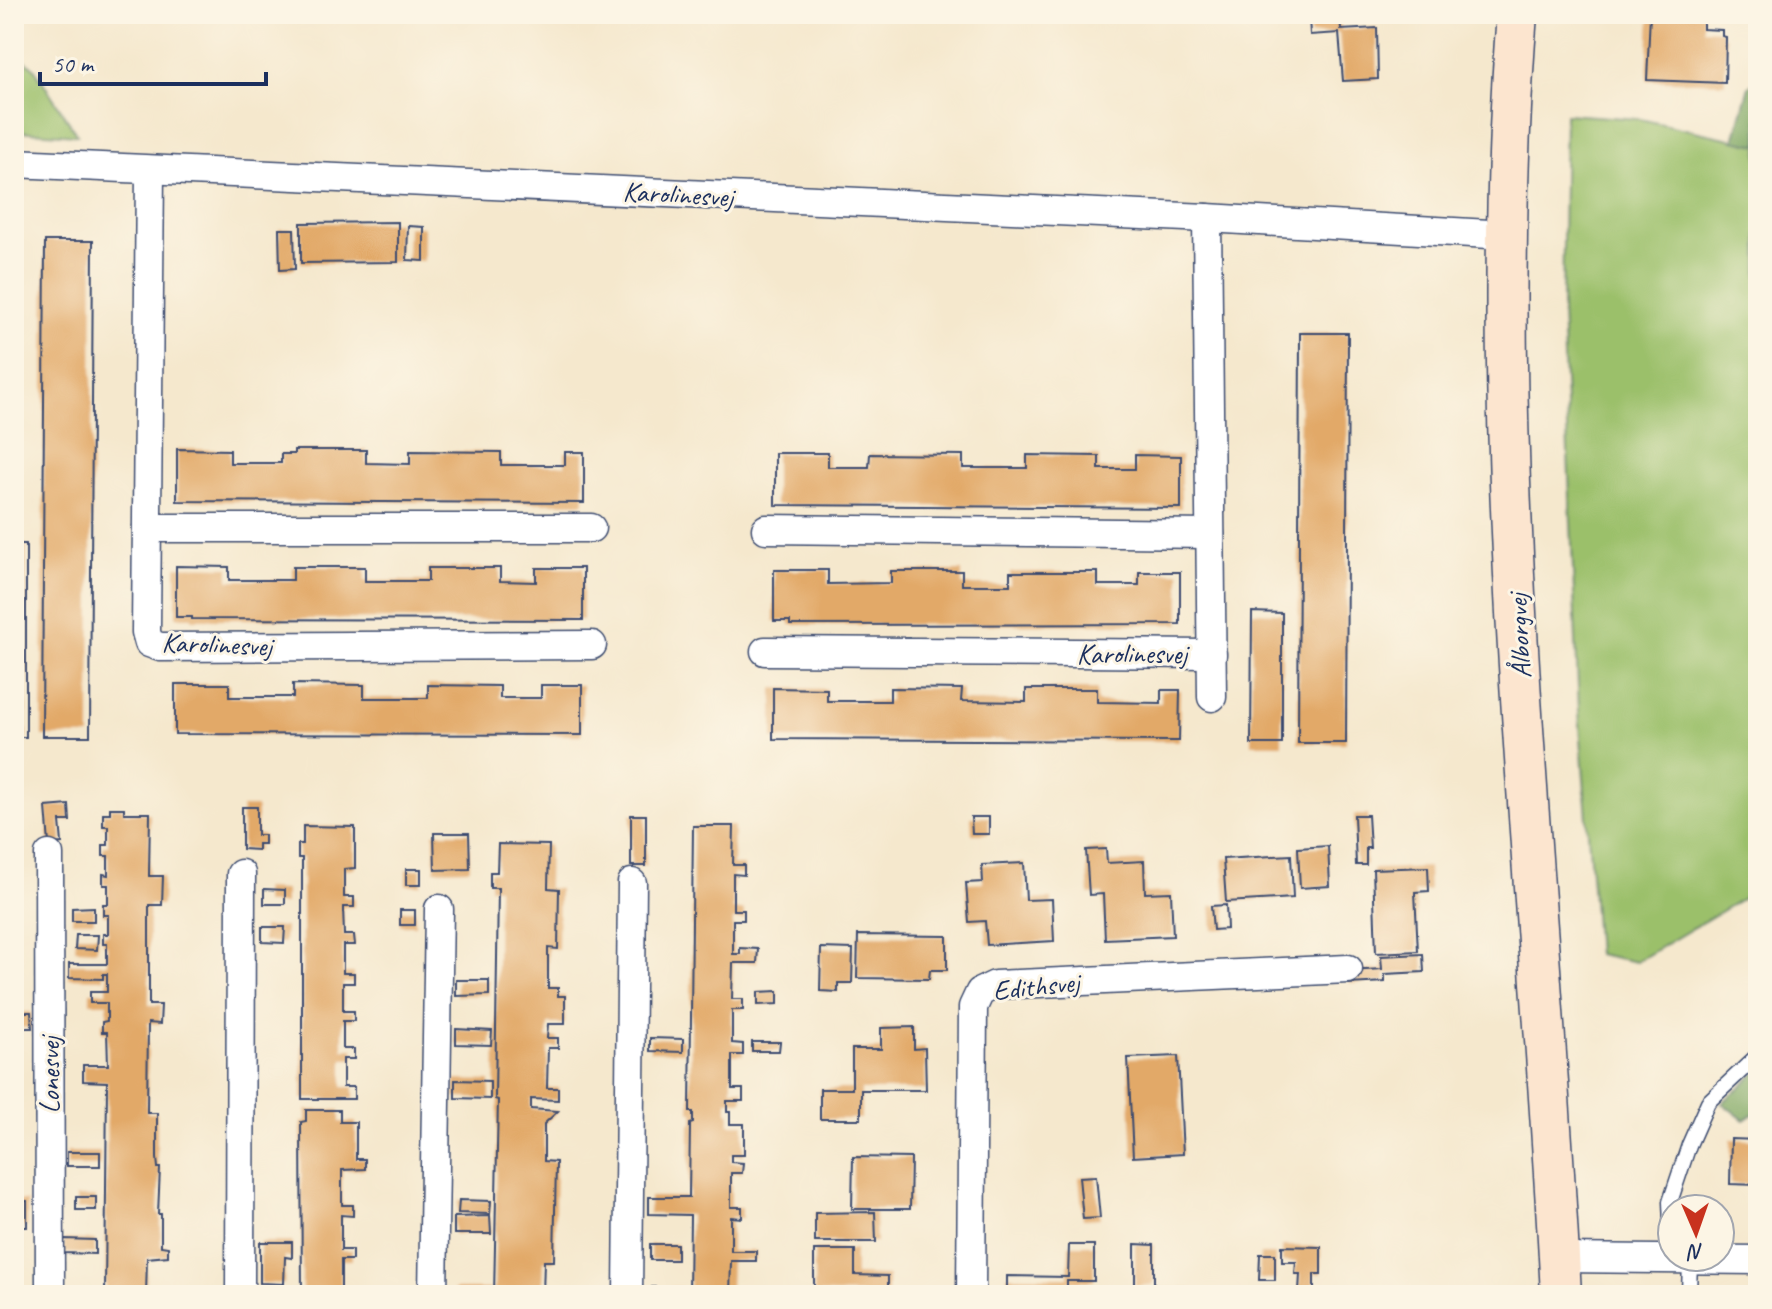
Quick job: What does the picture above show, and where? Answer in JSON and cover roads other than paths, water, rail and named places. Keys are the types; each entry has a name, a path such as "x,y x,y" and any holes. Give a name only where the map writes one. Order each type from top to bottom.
{"main road":[{"name":"Ålborgvej","path":"1517,14 1509,115 1506,366 1524,736 1560,1277"}],"street":[{"name":"Karolinesvej","path":"14,163 1207,218 1507,235"},
{"name":"Karolinesvej","path":"150,170 146,632 149,643 153,646 592,645"},
{"name":"Karolinesvej","path":"1207,218 1212,697"},
{"path":"147,528 591,528"},
{"path":"766,529 1210,534"},
{"name":"Karolinesvej","path":"765,651 1212,654"},
{"name":"Lonesvej","path":"49,855 50,1295"},
{"path":"240,1295 241,874"},
{"path":"628,1295 632,883"},
{"path":"433,1295 439,909"},
{"name":"Edithsvej","path":"971,1295 973,1007 980,992 995,985 1348,969"},
{"name":"Ålborgvej","path":"1560,1277 1656,1259"},
{"name":"Ålborgvej","path":"1736,1259 1758,1260"}],"lane":[{"path":"1673,1193 1708,1102 1758,1055"},
{"path":"1682,1273 1689,1295"}]}
